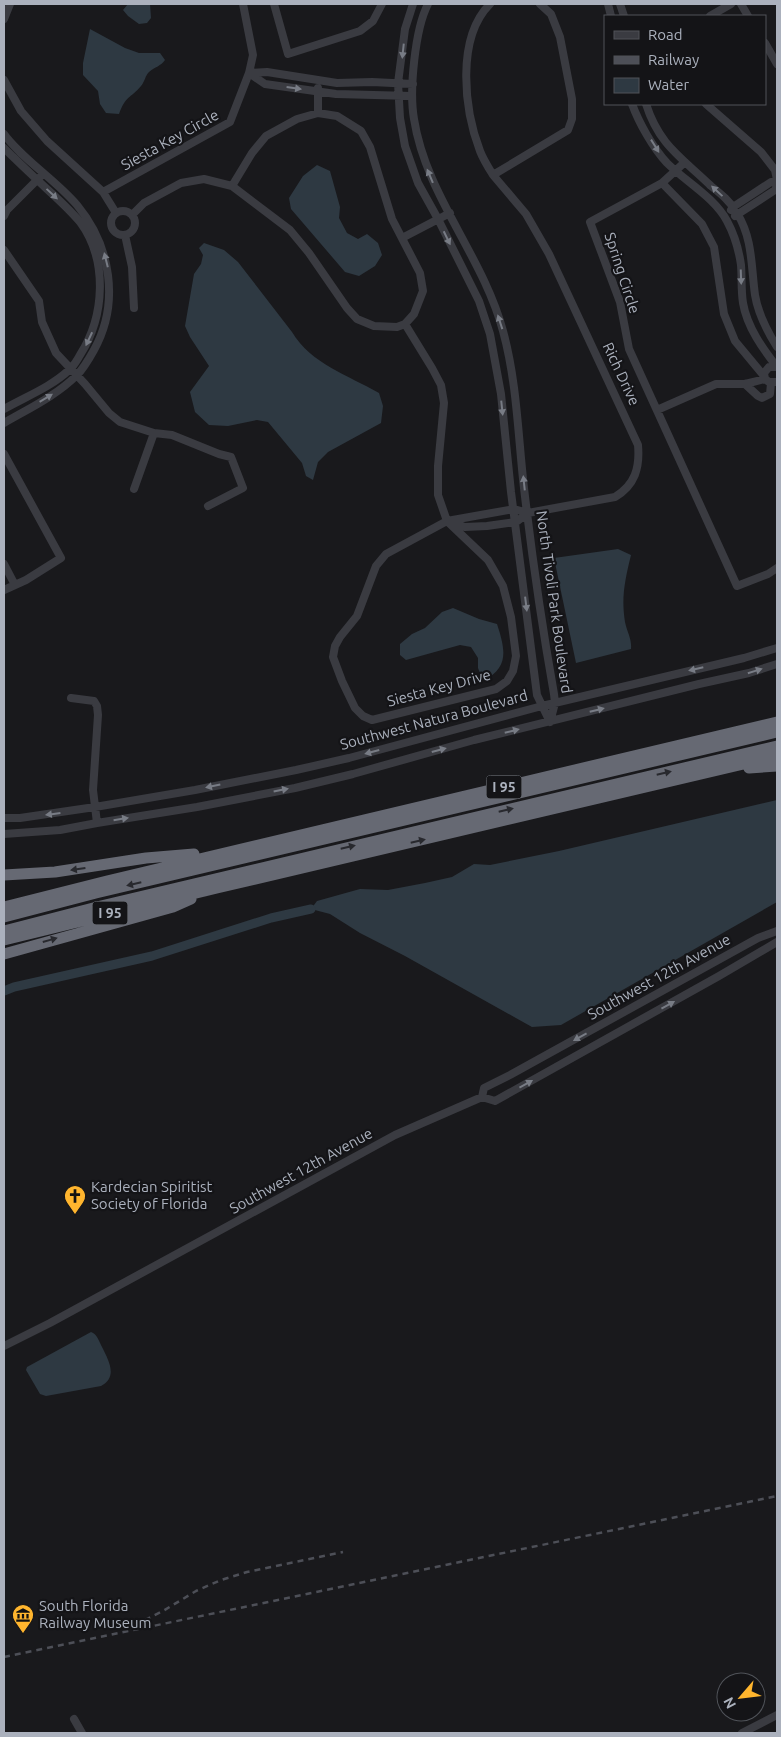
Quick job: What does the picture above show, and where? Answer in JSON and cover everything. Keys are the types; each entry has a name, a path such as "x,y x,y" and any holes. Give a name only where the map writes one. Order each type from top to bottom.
{"highway":[{"name":"I 95","path":"4,907 777,722"},
{"path":"4,917 87,895 777,732"},
{"path":"4,931 101,906 777,746"},
{"name":"I 95","path":"4,940 777,756"},
{"path":"718,770 777,766"},
{"path":"4,876 55,872 146,858 231,852"},
{"path":"4,954 173,908 217,888"}],"street":[{"path":"4,20 10,4"},
{"name":"Siesta Key Circle","path":"102,192 230,122 249,73 253,55 243,4"},
{"path":"274,4 288,54 360,32 373,22 382,4"},
{"name":"North Tivoli Park Boulevard","path":"413,4 405,29 398,84 400,118 405,146 418,183 479,301 490,334 499,383 537,694 550,722"},
{"name":"North Tivoli Park Boulevard","path":"428,4 418,32 412,84 413,117 418,143 430,178 492,296 503,331 512,381 536,579 554,703 550,722"},
{"name":"Rich Drive","path":"490,4 483,11 471,39 467,67 467,98 480,152 493,175 526,214 549,254 638,445 640,459 627,490 615,497 528,513 514,509"},
{"path":"493,175 568,130 572,119 572,99 560,38 550,14 540,4"},
{"path":"712,15 731,4"},
{"path":"741,4 747,15"},
{"path":"766,45 777,64"},
{"path":"249,73 267,72 337,83 412,84"},
{"path":"249,73 265,84 318,92 399,97 412,96"},
{"path":"4,80 21,111 47,141 102,192 116,213"},
{"path":"318,113 319,81"},
{"path":"632,105 637,117 659,153 716,205 726,219 732,230 740,264 743,305 760,344 777,367"},
{"path":"646,105 653,124 670,149 733,206 738,215 747,233 752,256 755,296 760,314 767,332 777,347"},
{"path":"707,105 761,152 775,170 777,183 775,190 738,215 726,219"},
{"path":"132,215 144,203 181,183 204,179 232,186 290,230 357,319 374,326 388,327 405,324 414,314 423,291 420,273 392,219 370,147 361,131 337,116 318,113 296,119 266,136 252,153 232,186"},
{"path":"4,134 76,204 95,231 107,265 109,296 105,323 99,341 89,360 77,375 51,396 4,423"},
{"path":"4,148 70,211 86,232 93,248 100,281 98,313 93,332 71,369 4,409"},
{"name":"Spring Circle","path":"685,162 662,183 590,222 620,302 629,349 737,586 768,574 777,568"},
{"path":"5,211 44,173"},
{"path":"726,219 733,206 771,182 777,183"},
{"path":"662,183 702,224 714,248 724,314 736,341 772,382"},
{"path":"122,211 132,215 135,221 134,228 125,235 117,234 112,228 111,220 116,213 122,211"},
{"path":"402,238 450,213"},
{"path":"125,235 132,267 134,308"},
{"path":"4,250 39,301 42,322 56,353 109,413 120,422 154,434 172,435 231,457 244,488 208,506"},
{"path":"100,294 109,296"},
{"name":"Siesta Key Drive","path":"405,324 441,385 444,403 438,466 438,495 447,522 488,560 503,586 511,617 516,656 513,671 507,681 496,689 372,720 363,716 356,708 342,681 333,657 335,646 357,616 376,566 392,551 447,522"},
{"path":"744,384 762,398 770,394 772,382 765,371 769,367 777,367"},
{"path":"499,383 512,381"},
{"path":"657,410 716,384 772,382"},
{"path":"134,489 154,434"},
{"path":"4,454 62,558 4,590"},
{"path":"447,522 514,509"},
{"path":"447,522 465,527 516,522 528,513"},
{"path":"4,564 15,585"},
{"path":"523,580 536,579"},
{"path":"530,638 544,636"},
{"name":"Southwest Natura Boulevard","path":"4,818 20,818 195,790 349,758 542,706 744,658 777,648"},
{"name":"Southwest Natura Boulevard","path":"4,834 60,830 295,788 699,684 749,673 777,664"},
{"path":"71,698 94,700 97,706 93,790 97,823"},
{"name":"Southwest 12th Avenue","path":"482,1097 484,1088 758,938 777,931"},
{"name":"Southwest 12th Avenue","path":"4,1346 65,1315 395,1135 482,1097 495,1101 777,942"},
{"path":"742,1733 777,1715"},
{"path":"74,1719 82,1733"}],"water":[{"path":"128,4 150,4 151,18 147,23 139,24 123,10"},
{"path":"90,29 125,48 139,53 160,53 165,60 162,64 151,70 141,86 124,103 119,114 106,113 100,104 98,91 83,75 83,63"},
{"path":"317,165 330,171 340,207 339,218 347,233 358,239 367,234 378,243 382,255 375,266 359,276 345,272 291,209 289,198 303,176"},
{"path":"204,243 224,250 238,262 309,352 331,368 379,393 383,406 381,423 328,452 318,462 313,480 306,476 302,463 268,422 257,420 228,426 209,425 195,412 190,392 209,366 185,326 194,274 201,264 203,255 199,248"},
{"path":"618,549 631,555 625,581 623,604 631,649 576,663 554,558"},
{"path":"453,608 497,624 502,641 503,657 498,670 483,681 478,668 478,658 471,647 460,645 406,660 400,655 400,644 412,634 425,628 442,612"},
{"path":"777,800 777,902 561,1025 532,1027 360,933 330,914 311,909 317,901 360,889 388,890 425,883 452,877 474,864 490,865 559,851"},
{"path":"91,1332 98,1338 109,1363 111,1373 106,1382 101,1386 46,1396 40,1394 26,1370 27,1367"}],"waterway":[{"path":"4,991 14,987 152,956 271,918 311,909"}],"railway":[{"path":"4,1657 777,1496"},
{"path":"135,1625 196,1591 221,1580 247,1572 343,1552"}],"place":[{"name":"Kardecian Spiritist Society of Florida","path":"75,1215"},
{"name":"South Florida Railway Museum","path":"23,1634"}]}
